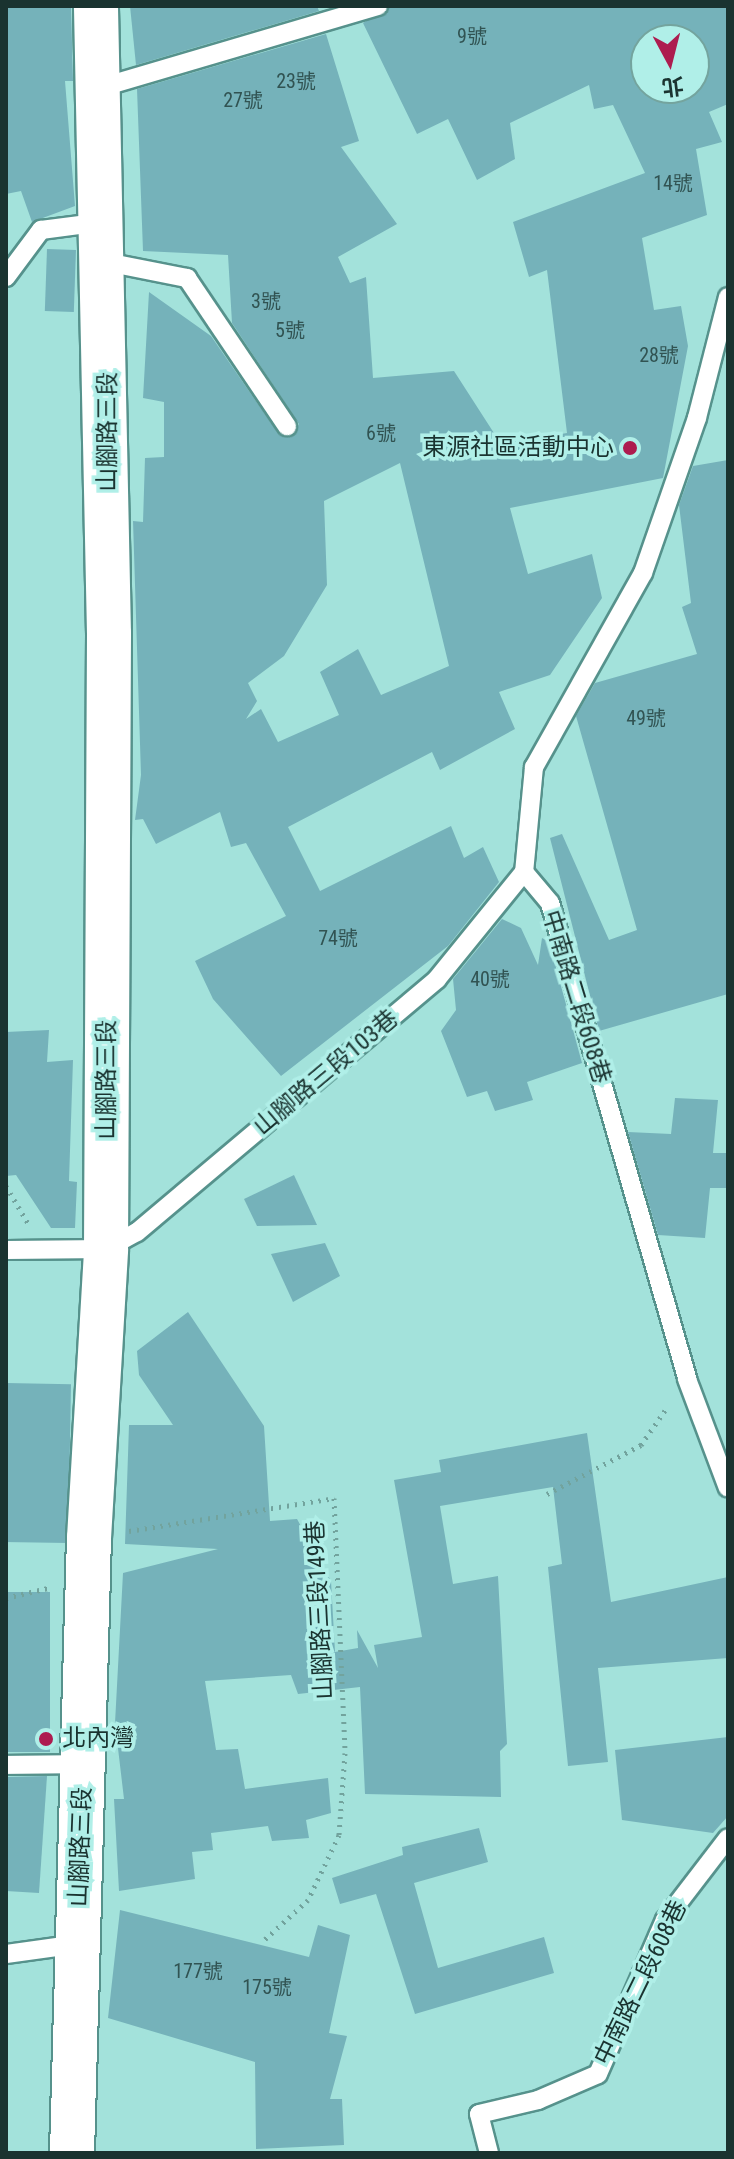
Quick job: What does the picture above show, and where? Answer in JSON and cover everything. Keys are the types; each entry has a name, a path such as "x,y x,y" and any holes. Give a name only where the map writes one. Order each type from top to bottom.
{"main road":[{"name":"山腳路三段","path":"72,2153 89,1538 106,1249 105,242 96,6"}],"lane":[{"path":"99,88 378,6"},
{"path":"6,277 41,230 105,242 187,278 287,426"},
{"path":"524,872 534,767 643,573 697,418 728,297"},
{"name":"山腳路三段103巷","path":"106,1249 137,1232 437,979 524,872"},
{"name":"中南路二段608巷","path":"524,872 550,903 687,1379 728,1488"},
{"path":"6,1250 106,1249"},
{"path":"6,1765 83,1764"},
{"name":"中南路二段608巷","path":"489,2153 479,2114 538,2100 598,2074 665,1920 728,1838"},
{"path":"6,1954 78,1944"}],"path":[{"path":"547,1494 641,1445 687,1379"},
{"name":"山腳路三段149巷","path":"89,1538 334,1498 345,1753 339,1835 308,1900 263,1941"}],"building":[{"path":"6,6 71,6 73,81 65,81 75,206 32,222 21,191 6,194"},
{"path":"130,6 317,6 319,11 136,65"},
{"path":"390,6 728,6 728,104 709,112 722,142 696,149 707,215 642,238 654,310 681,306 688,346 663,478 510,508 528,574 592,554 602,598 550,675 499,692 515,729 440,770 432,752 288,827 320,891 451,826 464,858 483,847 499,882 448,946 281,1076 213,999 195,961 286,916 246,843 231,847 220,812 156,844 143,819 135,820 141,775 133,521 143,522 145,458 164,457 164,402 143,398 149,292 211,336 278,433 293,436 299,424 232,323 228,255 143,251 137,89 326,34 359,141 341,147 397,224 338,257 350,283 366,277 373,378 454,371 501,444 567,433 547,270 529,277 513,222 645,173 613,105 594,109 589,85 510,123 515,159 477,180 448,119 417,134 363,23","holes":["400,463 449,666 381,695 358,649 320,672 339,715 278,742 261,709 246,719 257,701 248,683 284,656 327,585 324,501"]},
{"path":"47,249 76,250 74,312 45,311"},
{"path":"728,460 728,994 599,1031 550,838 562,834 609,940 637,930 576,716 595,683 697,654 682,607 691,603 679,505 693,466"},
{"path":"502,919 521,928 538,965 542,938 549,942 582,1063 527,1082 533,1100 495,1111 487,1091 467,1097 441,1031 456,1010 453,979"},
{"path":"49,1030 47,1062 73,1060 69,1181 77,1182 75,1228 51,1228 16,1175 6,1176 6,1032"},
{"path":"675,1098 718,1100 713,1153 728,1153 728,1188 710,1188 705,1238 658,1235 628,1132 671,1134"},
{"path":"294,1175 317,1225 257,1226 244,1199"},
{"path":"325,1243 340,1276 293,1302 271,1254"},
{"path":"188,1312 264,1426 270,1521 297,1519 331,1581 335,1652 358,1648 357,1630 378,1668 374,1645 422,1637 394,1480 441,1472 439,1460 587,1433 611,1602 728,1577 728,1658 598,1668 608,1762 568,1766 548,1567 562,1564 553,1487 440,1506 453,1584 498,1576 507,1744 500,1751 501,1797 365,1794 360,1687 298,1694 291,1675 205,1681 216,1750 238,1749 245,1789 328,1778 331,1813 306,1820 309,1838 272,1841 268,1826 211,1833 213,1850 192,1852 195,1879 119,1891 114,1799 124,1799 115,1723 123,1573 218,1549 125,1544 129,1425 173,1425 139,1375 137,1351"},
{"path":"6,1383 71,1384 68,1543 6,1542"},
{"path":"6,1592 50,1592 50,1752 6,1752"},
{"path":"728,1737 728,1816 713,1833 622,1820 615,1750"},
{"path":"47,1776 39,1893 6,1891 6,1777"},
{"path":"479,1828 488,1862 414,1883 438,1968 544,1937 554,1973 415,2014 376,1894 340,1904 332,1878 403,1855 402,1847"},
{"path":"120,1910 309,1957 318,1925 350,1935 329,2033 347,2036 330,2099 342,2099 344,2145 256,2149 255,2062 108,2018"}],"place":[{"name":"東源社區活動中心","path":"630,448"},
{"name":"北內灣","path":"46,1739"}]}
